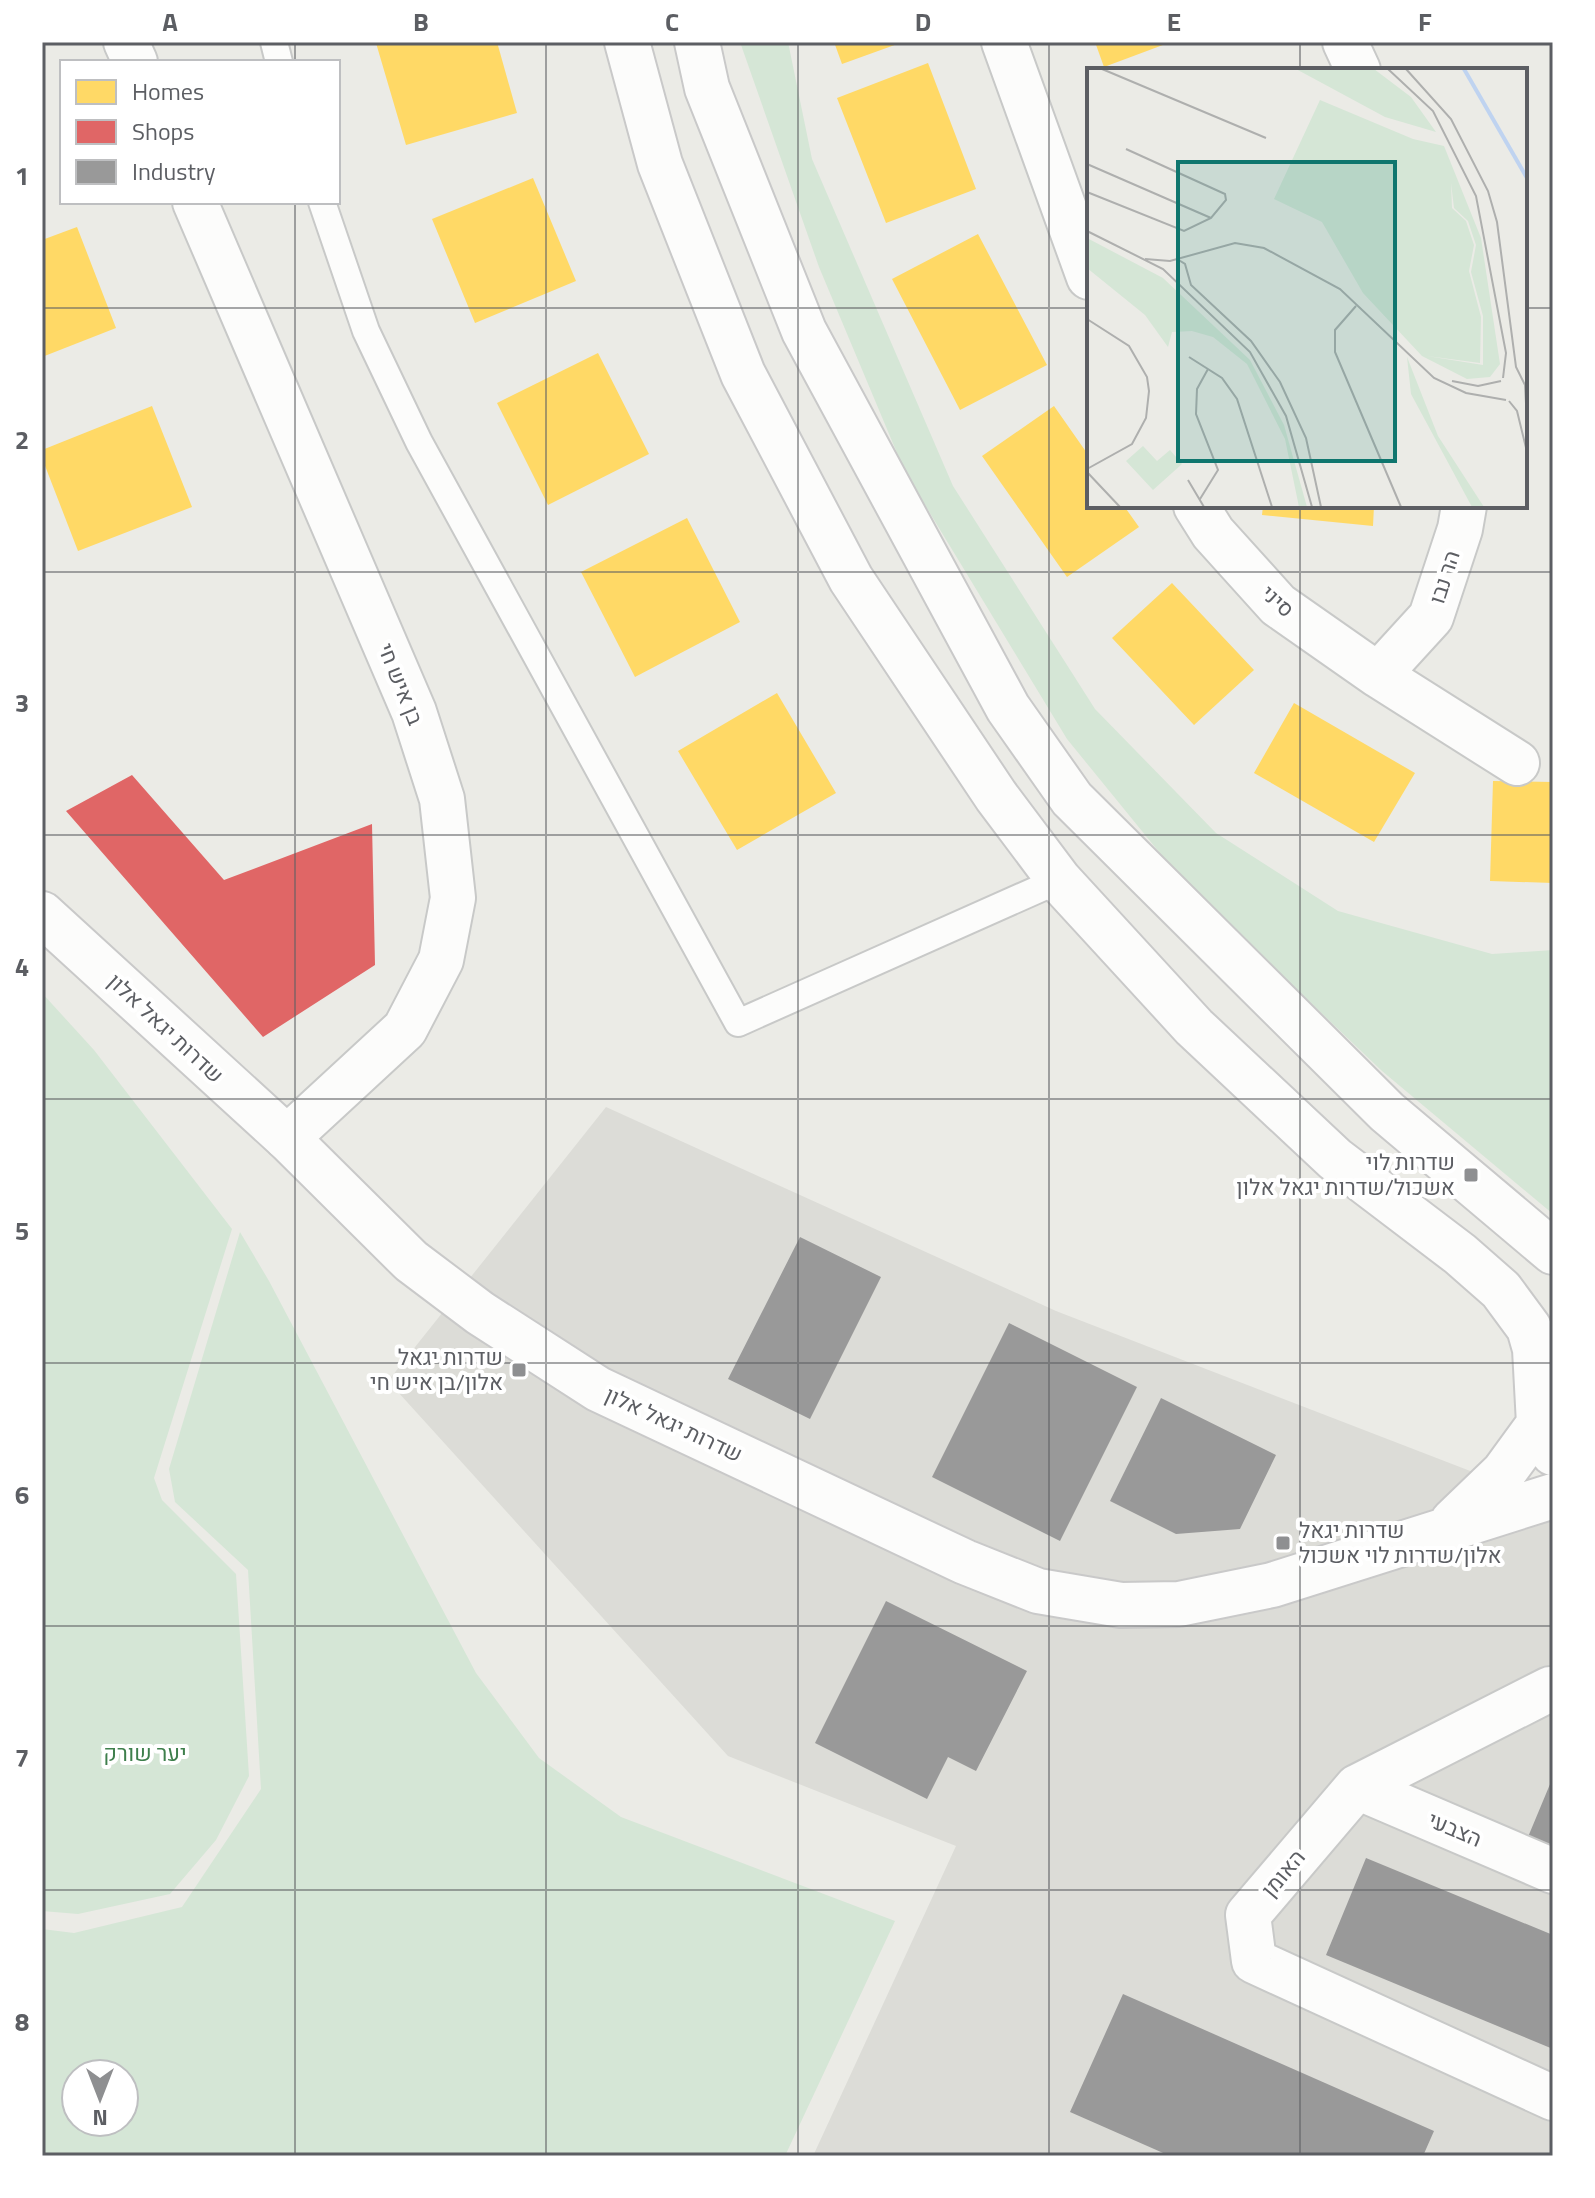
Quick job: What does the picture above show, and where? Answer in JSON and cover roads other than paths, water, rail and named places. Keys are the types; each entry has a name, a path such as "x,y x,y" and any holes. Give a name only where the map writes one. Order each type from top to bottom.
{"main road":[{"path":"627,42 660,164 743,374 851,579 996,796 1059,880 1194,1027 1335,1159 1460,1254 1501,1290 1529,1328 1546,1408"},
{"path":"697,42 707,88 804,331 1008,708 1072,799 1387,1112 1553,1252"},
{"path":"1004,42 1087,271"},
{"path":"1345,42 1357,68"},
{"name":"בן איש חי","path":"196,204 414,712 442,799 453,898 441,960 405,1029 287,1138"},
{"name":"סיני","path":"1197,508 1213,533 1278,605 1378,675 1517,763"},
{"name":"הר נבו","path":"1378,675 1431,617 1460,529 1464,508"},
{"name":"שדרות יגאל אלון","path":"42,914 287,1138 411,1261 480,1313 598,1389 965,1562 1038,1591 1121,1605 1179,1604 1272,1585 1553,1496"},
{"name":"שדרות יגאל אלון","path":"1442,1530 1504,1472 1546,1408"},
{"name":"האומן","path":"1553,1690 1357,1787 1248,1915 1254,1961 1553,2098"},
{"name":"הצבעי","path":"1357,1787 1553,1871"}],"lane":[{"path":"323,204 366,331 419,442 738,1023 1059,880"}],"place":[{"name":"שדרות לוי אשכול/שדרות יגאל אלון","path":"1471,1175"},
{"name":"שדרות יגאל אלון/בן איש חי","path":"519,1370"},
{"name":"שדרות יגאל אלון/שדרות לוי אשכול","path":"1283,1543"}],"park label":[{"name":"יער שורק","path":"145,1753"}]}
